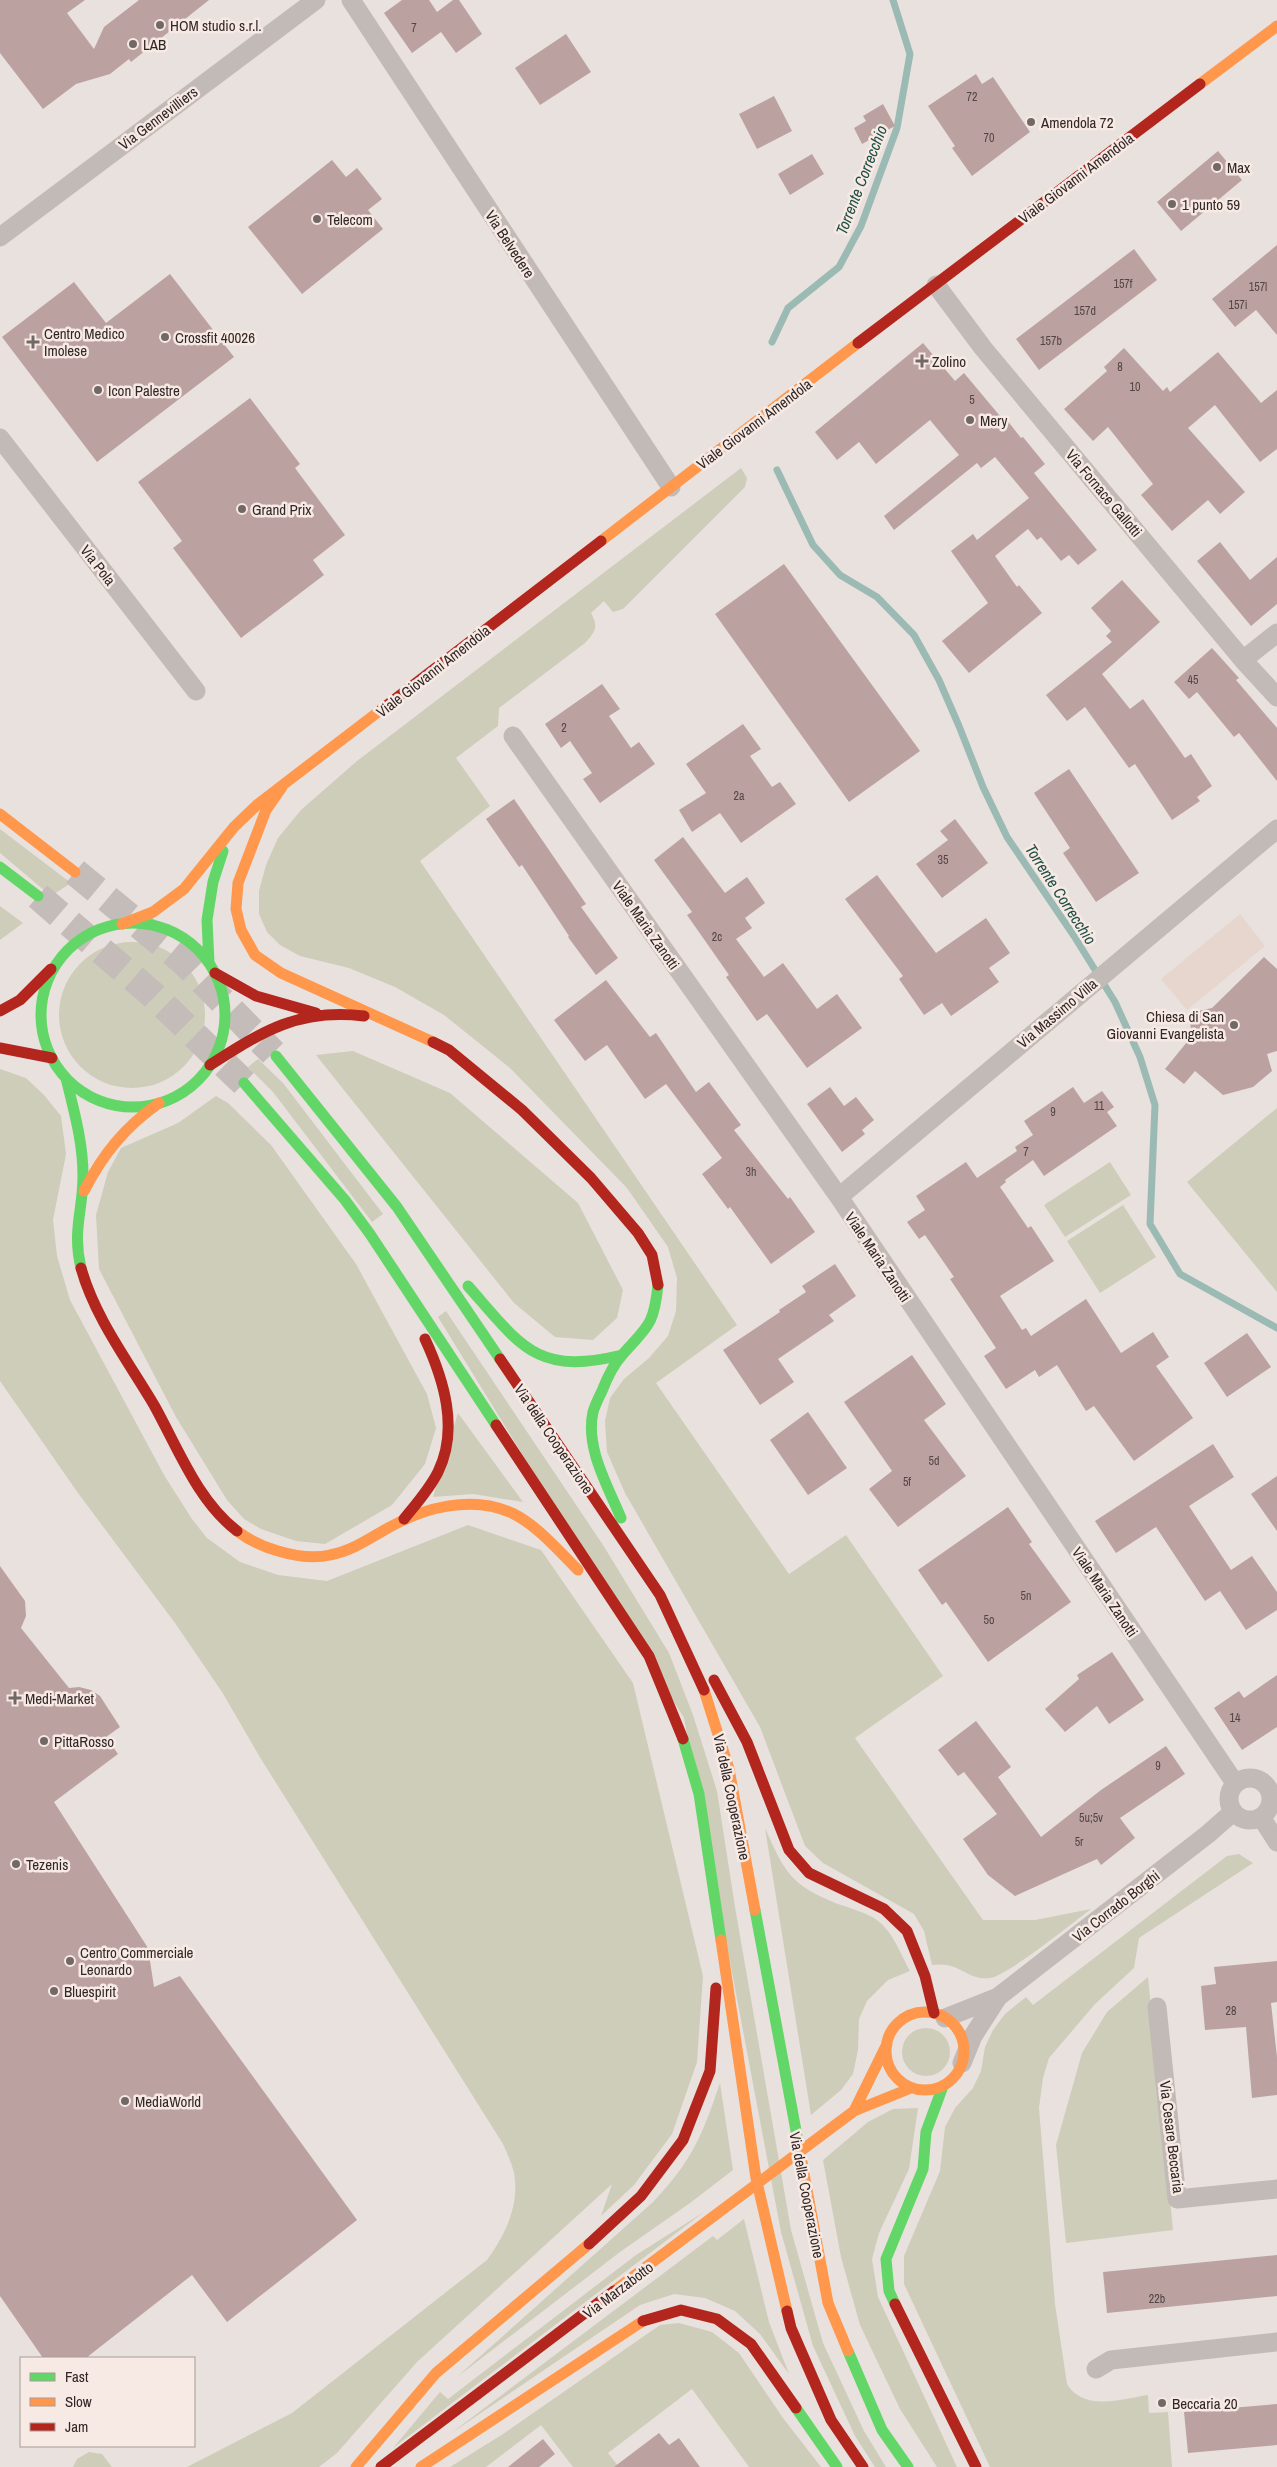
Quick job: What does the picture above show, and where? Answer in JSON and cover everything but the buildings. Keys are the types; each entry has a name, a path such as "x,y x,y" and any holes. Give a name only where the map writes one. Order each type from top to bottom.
{"main road":[{"name":"Viale Giovanni Amendola","path":"122,924 153,912 184,889 234,827 258,804 1277,26"},
{"path":"282,787 266,810 238,883 236,909 241,930 255,955 281,973 390,1021 449,1050 522,1110 591,1178 638,1233 652,1255 658,1284 654,1313 641,1337 622,1355 608,1376 593,1412 592,1436 595,1453 623,1522 660,1595"},
{"path":"0,814 76,872"},
{"name":"Viale Giovanni Amendola","path":"212,968 207,920 213,882 224,847 234,827"},
{"path":"0,867 38,896"},
{"path":"0,1011 20,1000 78,942 99,930 122,924 142,924 162,928 180,936 196,948 212,968 223,995 225,1020 221,1043 210,1065"},
{"path":"60,959 51,974 42,1008 42,1025 52,1058 66,1078 81,1091 99,1101 139,1107 159,1103"},
{"path":"212,968 256,996 320,1014"},
{"path":"82,1195 101,1158 119,1135 159,1103 188,1089 210,1065 270,1027 295,1018 320,1014 350,1013 390,1021"},
{"path":"0,1048 52,1058"},
{"name":"Via della Cooperazione","path":"276,1056 397,1207 660,1595 706,1694 729,1769 828,2303 882,2430 908,2467"},
{"path":"66,1078 81,1142 82,1195 77,1222 78,1248 89,1291 112,1335 200,1486 210,1502 234,1529 251,1540 271,1548 311,1557 333,1554 359,1545 404,1519 453,1505 485,1505 511,1513 542,1534 583,1574 649,1656"},
{"path":"244,1083 345,1200 370,1234 649,1656 679,1726 699,1794 756,2178 791,2328 831,2420 863,2467"},
{"path":"397,1207 519,1344 537,1355 574,1364 595,1364 622,1355"},
{"path":"370,1234 436,1362 447,1396 450,1428 442,1463 429,1488 404,1519"},
{"path":"665,1606 722,1692 747,1742 790,1850 809,1873 884,1909 906,1931 939,2015"},
{"path":"356,2467 436,2374 576,2256 641,2196 683,2140 710,2071 716,1995 718,1926"},
{"path":"943,2086 921,2090 911,2088 899,2080 891,2070 887,2057 887,2044 892,2032 904,2019 921,2013 939,2015 955,2026 961,2037 964,2050 958,2072 943,2086 926,2132 923,2169 886,2259 889,2292 976,2467"},
{"name":"Via Marzabotto","path":"854,2111 887,2044"},
{"name":"Via Marzabotto","path":"381,2467 717,2216 854,2111 911,2088"},
{"path":"421,2467 645,2320 681,2310 717,2319 751,2344 837,2467"}],"street":[{"name":"Via Gennevilliers","path":"0,237 316,0"},
{"name":"Via Belvedere","path":"351,0 671,487"},
{"name":"Via Fornace Gallotti","path":"936,285 983,348 1243,660 1277,697"},
{"name":"Via Pola","path":"0,438 196,691"},
{"path":"1243,660 1277,633"},
{"name":"Viale Maria Zanotti","path":"513,736 838,1197 1234,1783"},
{"name":"Via Massimo Villa","path":"838,1197 1277,829"},
{"path":"1243,1778 1271,1779 1270,1806 1261,1817 1246,1820 1233,1812 1228,1802 1228,1795 1234,1783 1243,1778"},
{"name":"Via Corrado Borghi","path":"962,2063 973,2036 998,1998 1208,1834 1233,1812"},
{"path":"1261,1817 1277,1842"},
{"name":"Via Corrado Borghi","path":"939,2015 998,1998"},
{"name":"Via Cesare Beccaria","path":"1157,2008 1178,2199 1277,2189"},
{"path":"1096,2369 1111,2360 1277,2342"}],"green space":[{"path":"741,468 747,478 745,487 623,609 613,612 604,601 591,613 595,622 595,629 585,643 499,708 498,726 456,758 490,806 420,861 737,1325 656,1383 789,1574 846,1535 943,1676 855,1738 983,1920 1035,1920 1091,1909 1025,1959 999,1975 990,1978 975,1977 950,1966 932,1965 924,1931 914,1914 823,1863 805,1846 760,1727 625,1493 607,1452 605,1421 610,1398 624,1379 649,1358 668,1336 676,1311 677,1278 668,1247 627,1188 510,1068 444,1015 395,987 349,968 300,956 280,945 267,932 259,914 259,891 266,865 278,838 301,810 357,761"},
{"path":"0,829 71,883 51,896 0,853"},
{"path":"0,906 23,923 0,940"},
{"path":"132,942 160,948 183,964 199,987 205,1015 199,1043 183,1066 160,1082 132,1088 104,1082 81,1066 65,1043 59,1015 65,987 81,964 104,948"},
{"path":"353,1051 450,1093 578,1203 623,1290 617,1318 593,1340 555,1337 514,1303 316,1055"},
{"path":"258,1059 283,1083 383,1214 372,1222 273,1092 248,1067"},
{"path":"0,1069 26,1078 44,1095 61,1116 66,1154 53,1220 57,1256 70,1300 164,1475 192,1519 207,1538 240,1562 278,1575 327,1581 468,1525 541,1550 633,1683 703,1976 697,2062 672,2134 634,2185 601,2216 612,2184 417,2362 337,2453 319,2467 187,2467 292,2413 487,2260 505,2230 513,2208 515,2197 514,2173 503,2144 261,1759 222,1692 175,1623 78,1493 0,1381"},
{"path":"216,1096 228,1103 271,1145 356,1264 427,1394 436,1428 425,1464 392,1505 325,1544 296,1541 261,1529 244,1519 227,1500 176,1417 99,1269 96,1215 108,1172 121,1148 178,1123"},
{"path":"1277,1108 1277,1292 1187,1182"},
{"path":"1110,1162 1131,1195 1065,1237 1044,1205"},
{"path":"1123,1205 1156,1257 1100,1293 1067,1241"},
{"path":"446,1311 603,1545 669,1653 693,1715 717,1791 735,1907 791,2230 823,2343 864,2431 886,2467 875,2467 855,2436 813,2346 781,2232 684,1718 438,1317"},
{"path":"458,1413 523,1502 473,1494 433,1497"},
{"path":"765,1828 778,1856 791,1876 822,1897 874,1918 886,1928 910,1971 888,1980 867,2001 859,2019 858,2050 853,2074 841,2090 811,2115"},
{"path":"1239,1854 1253,1863 1139,1938 1134,1968 1095,2004 1049,2058 1043,2078 1039,2108 1055,2304 1067,2384 1074,2393 1093,2401 1115,2401 1148,2395 1149,2413 1168,2412 1172,2467 990,2467 904,2284 904,2256 940,2171 945,2127 955,2108 973,2088 981,2071 985,2047 993,2030 1005,2014 1026,1997 1033,2005 1227,1856"},
{"path":"1148,1977 1173,2230 1066,2243 1056,2145 1082,2053 1107,2012"},
{"path":"921,2028 931,2028 940,2032 946,2038 949,2043 949,2061 940,2072 931,2076 921,2076 912,2072 906,2066 902,2057 902,2047 906,2038 912,2032"},
{"path":"720,2083 733,2170 620,2252 457,2377 653,2202 687,2160 701,2133"},
{"path":"918,2108 909,2169 879,2233 872,2259 878,2297 957,2467 937,2467 900,2409 860,2325 841,2257 823,2160 868,2122 893,2109"},
{"path":"704,2212 393,2448 440,2392 448,2399 636,2255"},
{"path":"744,2219 769,2322 789,2374 760,2334 735,2311 705,2298 674,2294 640,2305 450,2434 713,2236 717,2240"},
{"path":"679,2323 712,2332 739,2353 783,2418 821,2467 749,2467 692,2389 608,2453 619,2467 573,2467 541,2425 486,2467 450,2467 503,2434 660,2325"},
{"path":"89,2452 102,2454 112,2467 73,2467 77,2459"}],"shaded area":[{"path":"1240,914 1265,946 1187,1010 1161,979"}],"waterway":[{"name":"Torrente Correcchio","path":"772,342 788,308 839,267 861,226 897,128 910,54 893,0"},
{"name":"Torrente Correcchio","path":"777,470 813,545 840,575 877,597 914,635 939,680 983,787 1007,837 1074,936 1115,1002 1140,1057 1155,1105 1150,1224 1180,1274 1277,1328"}],"tunnel":[{"path":"75,872 184,962 273,1053"},
{"path":"38,896 153,995 244,1083"}],"traffic: fast":[{"path":"209,963 207,920 213,882 223,851"},
{"path":"0,867 38,896"},
{"path":"133,923 151,925 168,930 198,950 218,980 223,997 225,1015 223,1033 218,1050 198,1080 168,1100 151,1105 133,1107 115,1105 98,1100 68,1080 48,1050 43,1033 41,1015 43,997 48,980 68,950 98,930 115,925 133,923"},
{"path":"276,1056 397,1207 500,1359"},
{"path":"66,1078 78,1127 83,1163 83,1188 78,1231 81,1268"},
{"path":"244,1083 345,1200 370,1234 496,1425"},
{"path":"621,1518 604,1480 595,1453 591,1426 593,1412 613,1367 644,1330 652,1317 658,1285"},
{"path":"468,1286 502,1325 517,1340 533,1351 549,1358 569,1362 593,1361 622,1355"},
{"path":"683,1739 699,1794 721,1940"},
{"path":"755,1910 802,2163"},
{"path":"895,2304 889,2291 886,2259 923,2169 926,2132 943,2086"},
{"path":"848,2351 882,2430 908,2467"},
{"path":"796,2408 837,2467"}],"traffic: slow":[{"path":"1200,84 1277,26"},
{"path":"601,541 858,343"},
{"path":"122,924 153,912 184,889 234,827 258,804 382,709"},
{"path":"282,787 266,810 238,883 236,909 241,930 255,955 281,973 433,1042"},
{"path":"0,814 75,872"},
{"path":"84,1191 99,1165 116,1142 159,1103"},
{"path":"237,1531 256,1543 278,1551 317,1557 338,1553 353,1547 417,1514 449,1506 481,1505 497,1508 521,1518 547,1539 578,1570"},
{"path":"704,1690 729,1769 755,1910"},
{"path":"721,1940 756,2178 787,2311"},
{"path":"925,2012 940,2015 952,2024 961,2036 964,2051 961,2066 952,2078 940,2087 925,2090 910,2087 898,2078 889,2066 886,2051 889,2036 898,2024 910,2015 925,2012"},
{"path":"854,2111 887,2044"},
{"path":"614,2291 854,2111 911,2088"},
{"path":"802,2163 828,2303 848,2351"},
{"path":"356,2467 436,2373 589,2244"},
{"path":"421,2467 643,2321"}],"traffic: jam":[{"path":"858,343 1200,84"},
{"path":"382,709 601,541"},
{"path":"0,1011 20,1000 51,969"},
{"path":"215,973 256,996 316,1013"},
{"path":"210,1065 247,1042 282,1025 320,1016 341,1014 364,1016"},
{"path":"433,1042 449,1050 522,1110 591,1178 638,1233 652,1255 658,1285"},
{"path":"0,1048 52,1058"},
{"path":"81,1268 103,1322 154,1405 199,1489 223,1518 237,1531"},
{"path":"404,1519 422,1497 438,1472 444,1456 447,1439 448,1422 443,1388 425,1339"},
{"path":"500,1359 660,1595 704,1690"},
{"path":"496,1425 649,1656 683,1739"},
{"path":"714,1680 747,1742 789,1850 809,1873 884,1909 907,1931 925,1976 934,2013"},
{"path":"589,2244 641,2196 683,2140 710,2071 716,1988"},
{"path":"381,2467 614,2291"},
{"path":"895,2304 976,2467"},
{"path":"643,2321 681,2310 717,2319 751,2344 796,2408"},
{"path":"787,2311 791,2328 831,2420 863,2467"}],"place":[{"name":"HOM studio s.r.l.","path":"160,25"},
{"name":"LAB","path":"133,44"},
{"name":"Amendola 72","path":"1031,122"},
{"name":"Max","path":"1217,167"},
{"name":"1 punto 59","path":"1172,204"},
{"name":"Telecom","path":"317,219"},
{"name":"Crossfit 40026","path":"165,337"},
{"name":"Centro Medico Imolese","path":"33,342"},
{"name":"Zolino","path":"922,361"},
{"name":"Icon Palestre","path":"98,390"},
{"name":"Mery","path":"970,420"},
{"name":"Grand Prix","path":"242,509"},
{"name":"Chiesa di San Giovanni Evangelista","path":"1234,1025"},
{"name":"Medi-Market","path":"15,1698"},
{"name":"PittaRosso","path":"44,1741"},
{"name":"Tezenis","path":"16,1864"},
{"name":"Centro Commerciale Leonardo","path":"70,1961"},
{"name":"Bluespirit","path":"54,1991"},
{"name":"MediaWorld","path":"125,2101"},
{"name":"Beccaria 20","path":"1162,2403"}]}
